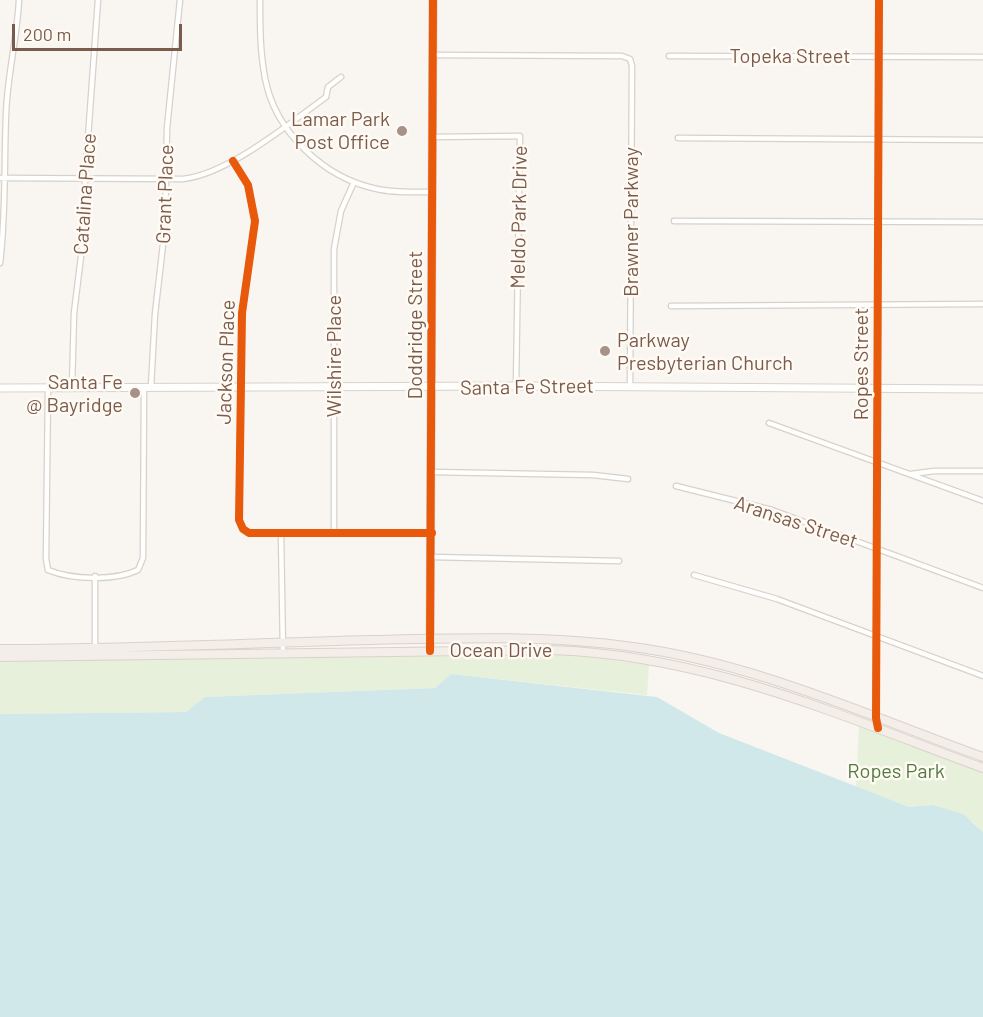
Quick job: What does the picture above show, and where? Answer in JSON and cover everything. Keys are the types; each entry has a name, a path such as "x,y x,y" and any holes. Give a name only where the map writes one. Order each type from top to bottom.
{"main road":[{"name":"Doddridge Street","path":"430,651 433,0"},
{"name":"Santa Fe Street","path":"0,388 630,386 983,389"},
{"name":"Ocean Drive","path":"0,657 283,642 430,639 553,640 664,652 711,667 739,680 773,686"},
{"path":"230,644 231,655"},
{"path":"603,644 603,653"},
{"path":"185,646 185,657"},
{"name":"Ocean Drive","path":"0,649 185,657 430,651 551,650 603,653 741,671 773,686 876,718 983,757"},
{"path":"739,680 741,671"},
{"name":"Ocean Drive","path":"803,696 878,728 983,768"}],"street":[{"path":"0,263 4,231 2,178 6,112 17,40 19,0"},
{"name":"Catalina Place","path":"72,387 74,313 85,224 85,178 98,0"},
{"name":"Grant Place","path":"48,387 46,559 48,570 60,575 127,576 138,570 143,558 147,387 165,227 167,128 180,0"},
{"path":"260,0 260,51 265,81 272,102 285,125 316,161 354,182 377,190 432,192"},
{"name":"Ropes Street","path":"878,728 876,718 879,0"},
{"name":"Brawner Parkway","path":"433,55 622,56 630,59 632,66 630,386"},
{"name":"Topeka Street","path":"669,56 983,57"},
{"path":"2,178 197,177 233,161 326,97 328,87 341,77"},
{"name":"Meldo Park Drive","path":"432,136 520,136 516,386"},
{"path":"678,138 983,140"},
{"name":"Jackson Place","path":"233,161 248,185 255,221 242,313 239,520 243,529 249,533 281,533"},
{"name":"Wilshire Place","path":"334,533 334,249 341,212 354,182"},
{"path":"674,221 983,222"},
{"path":"671,306 983,304"},
{"path":"769,423 983,501"},
{"path":"910,474 934,471 983,471"},
{"path":"432,472 593,475 628,479"},
{"name":"Aransas Street","path":"676,486 772,510 983,588"},
{"path":"283,655 281,533 432,533"},
{"path":"431,557 619,561"},
{"path":"694,575 777,599 983,676"},
{"path":"95,576 95,653"}],"green space":[{"path":"571,655 649,665 647,695 451,674 435,688 205,697 186,712 0,714 0,661"},
{"name":"Ropes Park","path":"859,726 983,772 983,832 973,822 933,805 909,807 856,787"}],"water":[{"path":"451,674 657,697 719,733 909,807 933,805 963,814 983,832 983,1017 0,1017 0,714 186,712 205,697 435,688"}],"cycle path":[{"path":"430,651 433,0"},
{"path":"878,728 876,718 879,0"},
{"path":"233,161 248,185 255,221 242,313 239,520 243,529 249,533 432,533"}],"place":[{"name":"Lamar Park Post Office","path":"402,131"},
{"name":"Parkway Presbyterian Church","path":"605,351"},
{"name":"Santa Fe @ Bayridge","path":"135,393"}]}
